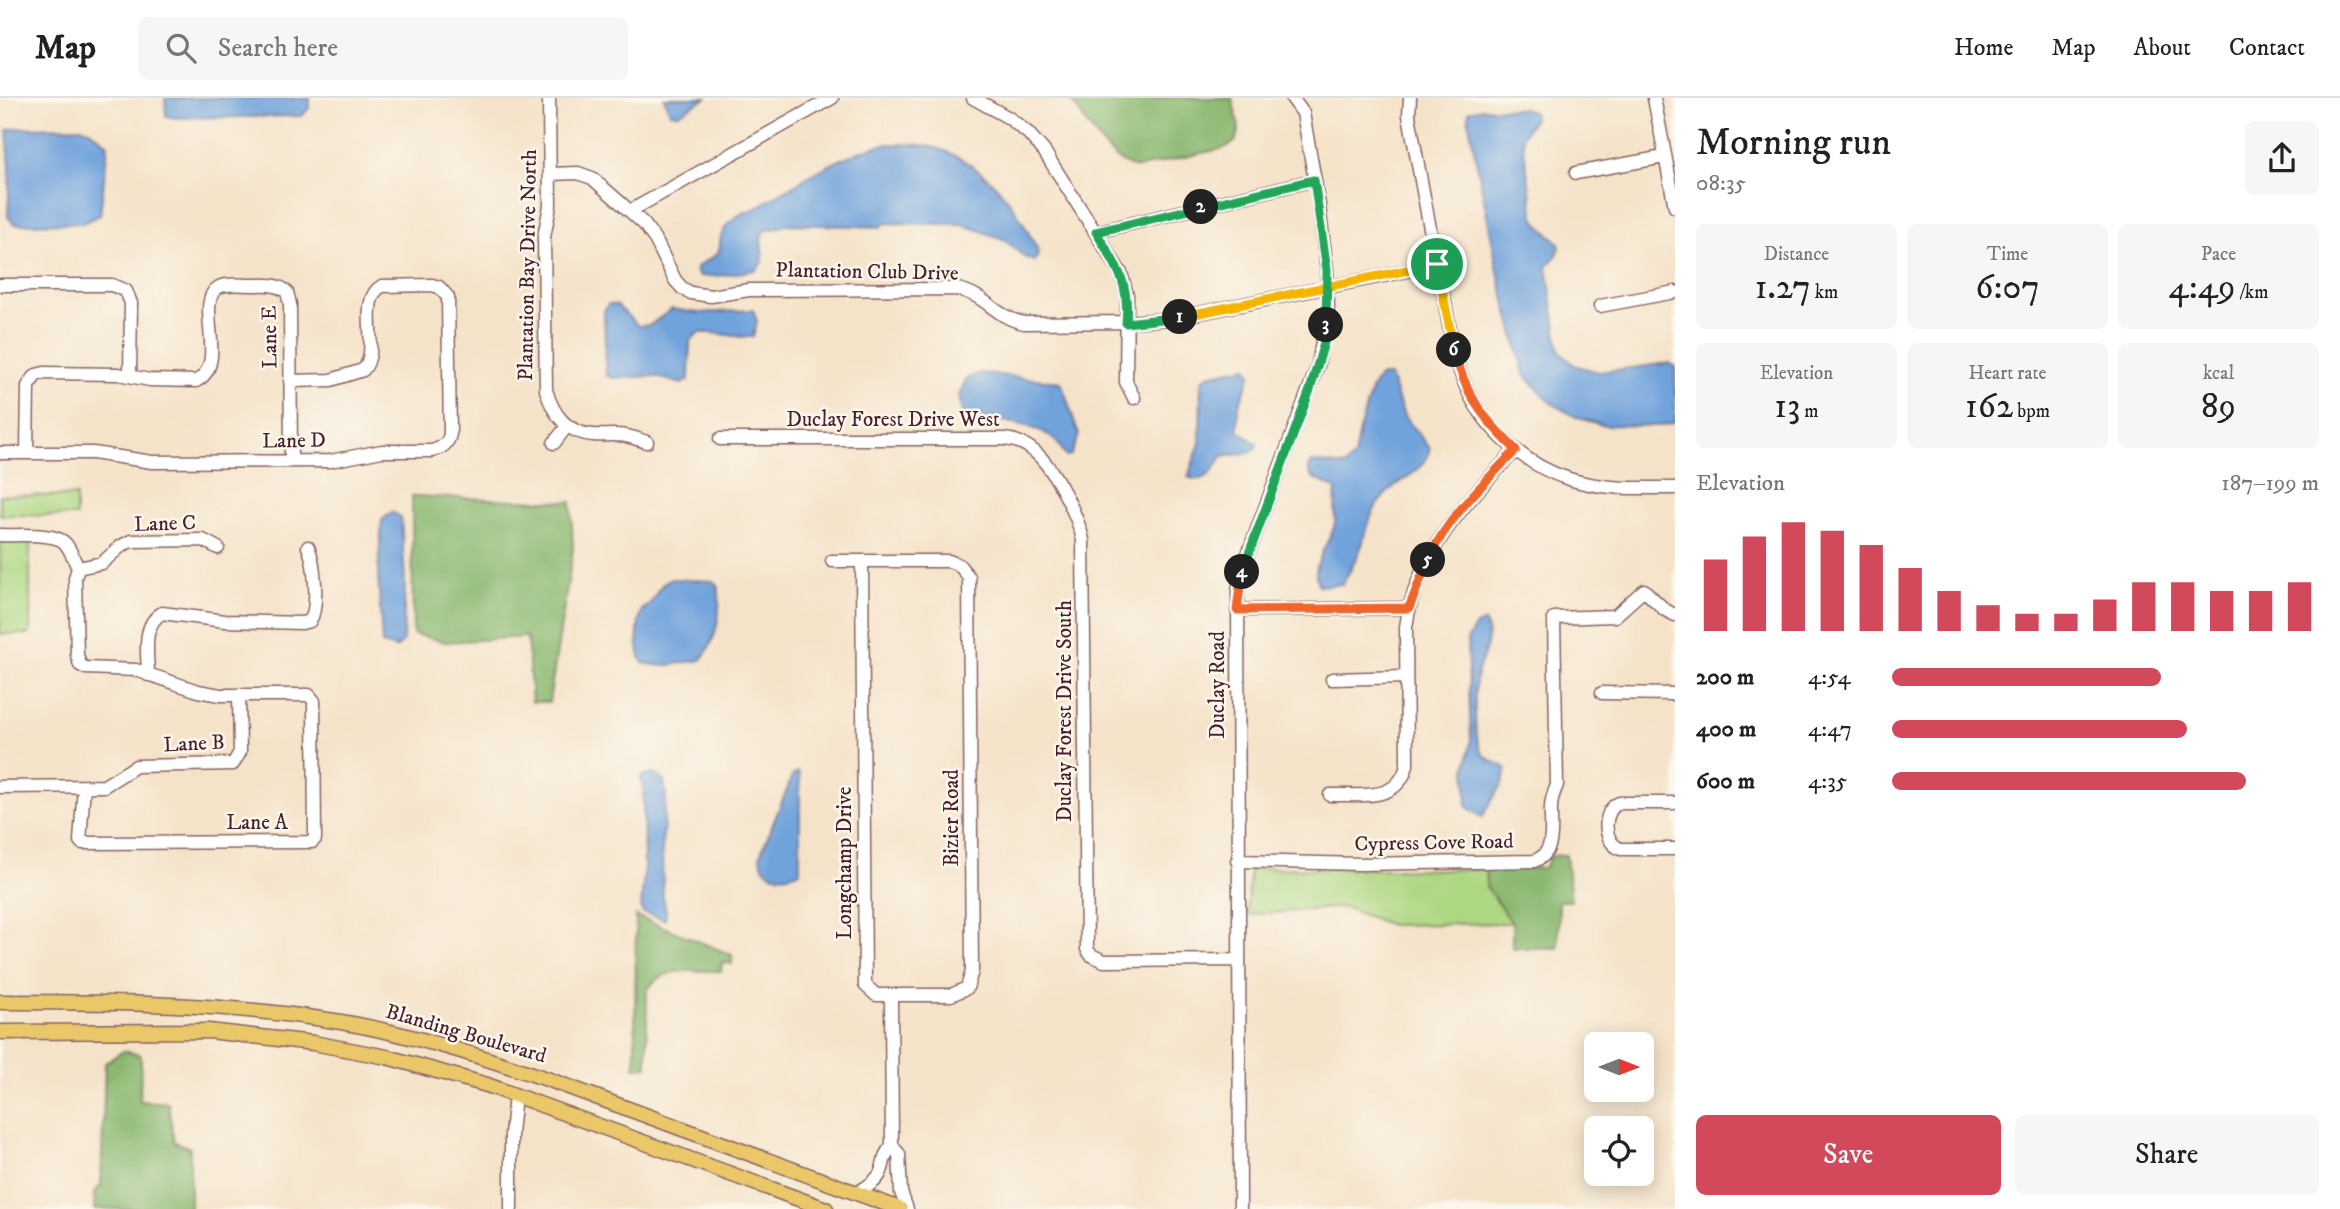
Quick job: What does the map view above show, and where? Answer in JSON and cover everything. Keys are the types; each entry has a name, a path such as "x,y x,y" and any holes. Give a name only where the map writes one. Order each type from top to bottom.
{"main road":[{"name":"Blanding Boulevard","path":"0,1002 106,1002 244,1009 343,1023 444,1046 547,1079 898,1208"},
{"path":"209,1007 209,1031"},
{"name":"Blanding Boulevard","path":"0,1032 209,1031 345,1049 438,1070 515,1095 826,1209"},
{"path":"438,1070 444,1046"},
{"path":"662,1148 670,1124"}],"street":[{"name":"Plantation Bay Drive North","path":"549,98 550,206 544,237 546,390 554,411 567,426"},
{"path":"630,211 832,98"},
{"path":"972,98 1009,118 1028,133 1044,151 1096,232 1124,282 1127,295 1126,382 1134,398"},
{"name":"Duclay Road","path":"1240,1209 1237,610 1241,573 1318,365 1328,308 1328,286 1303,114 1292,98"},
{"path":"1410,98 1409,115 1455,351 1468,393 1488,424 1516,450 1549,471 1568,479 1596,486 1675,488"},
{"path":"1654,98 1675,207"},
{"path":"1576,173 1664,157"},
{"name":"Plantation Club Drive","path":"550,174 578,173 592,178 644,224 682,288 701,296 750,290 957,289 978,295 996,312 1013,321 1126,323 1170,319 1437,264"},
{"path":"1096,232 1314,180"},
{"path":"0,285 112,285 126,291 131,303 130,375 36,375 28,393 27,452"},
{"name":"Lane E","path":"130,375 171,381 196,381 203,377 211,362 210,302 215,290 224,286 276,285 287,292 290,304 290,381 331,380 363,370 370,357 370,302 376,290 382,286 439,287 445,291 450,303"},
{"path":"1600,306 1675,292"},
{"name":"Lane D","path":"0,453 93,453 152,462 330,461 382,451 432,451 444,445 450,434 450,303"},
{"path":"290,381 291,461"},
{"path":"554,443 567,426 580,433 627,436 647,442"},
{"name":"Duclay Forest Drive West","path":"720,439 1016,440 1034,451 1051,474"},
{"path":"1330,795 1391,791 1405,776 1406,627 1409,608 1439,538 1453,518 1516,450"},
{"name":"Duclay Forest Drive South","path":"1051,474 1075,512 1083,540 1086,940 1091,955 1104,961 1238,960"},
{"path":"0,536 53,537 60,539 69,548 78,568 75,578 76,655 86,668 136,670 198,691 239,696"},
{"name":"Lane C","path":"78,568 102,563 131,541 203,540 218,548"},
{"path":"148,676 148,631 150,623 162,613 225,621 310,621 314,613 314,561 308,547"},
{"path":"832,561 862,561"},
{"name":"Bizier Road","path":"862,561 949,561 965,570 970,585 972,971 967,988 951,995 891,996"},
{"name":"Longchamp Drive","path":"862,561 864,979 865,985 872,993 891,996"},
{"name":"Cypress Cove Road","path":"1237,861 1360,864 1540,859 1545,855 1550,841 1551,803 1557,785 1554,618 1615,616 1644,590 1665,610 1675,615"},
{"path":"1237,610 1409,608"},
{"path":"1332,679 1406,677"},
{"path":"1602,693 1675,694"},
{"name":"Lane A","path":"84,786 82,843 312,842 315,839 314,701 309,695 239,696"},
{"name":"Lane B","path":"84,786 104,786 136,766 233,764 240,752 239,696"},
{"path":"0,787 84,786"},
{"path":"1675,803 1619,803 1612,806 1608,813 1608,836 1610,843 1620,849 1675,849"},
{"path":"857,1193 874,1182 880,1174 884,1156 892,1146 891,996"},
{"path":"511,1209 511,1134 515,1095"},
{"path":"892,1146 899,1154 901,1192 898,1208"}],"green space":[{"path":"1069,98 1232,98 1239,128 1235,142 1224,148 1137,168 1127,165 1108,150"},
{"path":"0,495 76,496 76,516 0,515"},
{"path":"412,496 571,502 573,549 549,702 532,702 527,637 446,642 413,634"},
{"path":"30,540 30,634 0,634 0,542"},
{"path":"1566,855 1571,901 1559,901 1558,948 1512,948 1512,923 1486,886 1486,870 1544,868 1551,856"},
{"path":"1250,868 1486,870 1486,886 1512,923 1391,925 1343,907 1247,915"},
{"path":"636,916 732,955 732,964 722,962 721,971 670,973 654,982 647,991 647,1067 635,1068"},
{"path":"123,1051 141,1055 140,1101 168,1103 174,1142 190,1148 190,1209 94,1209 94,1192 101,1186 105,1063"}],"water":[{"path":"165,98 310,98 310,107 302,116 176,118 166,116"},
{"path":"664,98 706,98 678,114 670,113"},
{"path":"1482,108 1522,109 1533,112 1534,118 1522,137 1534,217 1560,246 1557,255 1547,266 1559,350 1574,365 1599,372 1669,363 1675,367 1675,422 1662,426 1602,425 1576,417 1551,403 1524,374 1500,281 1468,118 1469,111"},
{"path":"81,127 108,144 100,215 83,223 14,224 8,217 10,167 7,130"},
{"path":"887,144 933,147 970,164 1009,201 1037,248 1038,255 1034,261 1023,256 1005,240 962,224 884,223 881,227 791,224 764,231 761,238 763,261 756,270 716,276 698,275 696,269 719,251 722,234 735,218 835,162 869,148"},
{"path":"608,304 617,305 638,326 650,325 672,309 699,313 753,310 757,321 753,337 698,333 690,341 689,380 682,384 654,376 613,378 606,375 604,311"},
{"path":"1247,367 1251,374 1238,408 1238,430 1257,444 1255,449 1248,453 1222,456 1205,478 1188,477 1200,443 1201,382 1208,375"},
{"path":"980,373 1061,382 1079,435 1071,455 1066,456 1057,442 1044,432 962,413 959,395 967,378"},
{"path":"1380,376 1390,376 1404,416 1430,448 1428,456 1418,469 1385,495 1376,507 1358,555 1342,584 1319,586 1316,570 1335,523 1336,489 1312,477 1308,468 1312,462 1345,466 1354,457 1372,388"},
{"path":"392,512 401,517 405,579 403,642 396,648 382,644 378,573 382,520"},
{"path":"670,579 713,581 718,585 719,615 714,635 701,660 661,666 643,663 638,637 642,610"},
{"path":"1484,622 1488,637 1476,680 1476,730 1484,755 1507,769 1502,784 1482,817 1467,807 1466,768 1471,740 1467,640 1476,625"},
{"path":"798,772 800,871 788,875 774,875 764,868 760,855 793,775"},
{"path":"655,774 664,781 666,794 662,845 665,920 642,912 641,908 644,873 641,778"}],"route":[{"path":"1437,264 1328,286 1260,299 1170,319 1126,323 1127,295 1124,282 1096,232 1314,180 1328,286 1324,343 1310,390 1241,573 1237,610 1409,608 1416,586 1439,538 1453,518 1516,450 1488,424 1468,393 1460,373 1437,264"}]}
